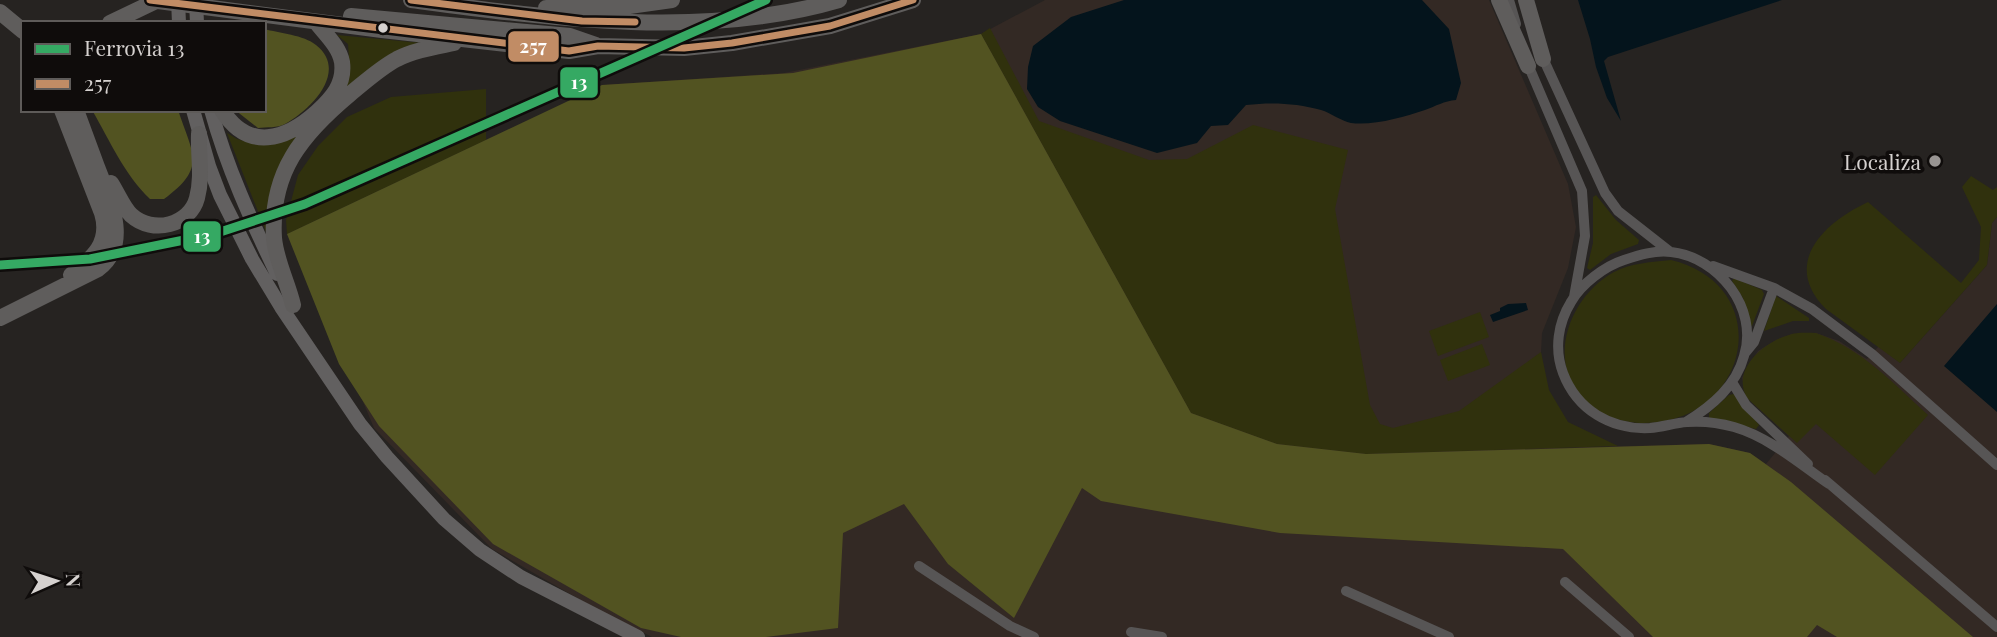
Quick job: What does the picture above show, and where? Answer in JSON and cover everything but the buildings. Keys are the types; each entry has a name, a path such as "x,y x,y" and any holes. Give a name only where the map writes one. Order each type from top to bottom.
{"highway":[{"path":"150,0 569,51 598,46 684,48 732,43 830,26 913,0"},
{"path":"411,0 582,21 650,22 744,18 839,0"},
{"path":"491,9 615,8 672,0"},
{"path":"1499,0 1536,62"},
{"path":"1526,0 1536,62"},
{"path":"114,21 156,1"},
{"path":"217,1 570,36 598,46"},
{"path":"0,12 21,29"},
{"path":"224,112 236,127 247,133 261,138 276,137 305,122 331,99 342,75 342,62 339,51 316,22"},
{"path":"293,305 274,239 278,193 291,156 301,141 338,104 381,69 414,52 466,40"},
{"path":"51,293 97,252 103,241 105,227 63,112"},
{"path":"0,317 106,263 115,242 114,213 77,112"},
{"path":"85,135 132,216 144,222 164,226 186,218 193,210 202,176 199,134"}],"main road":[{"path":"178,0 179,21"},
{"path":"196,0 197,21"},
{"path":"194,112 220,195 253,259 281,307 360,424 462,536 521,577 638,637"},
{"path":"212,112 223,154 293,305 307,344"}],"street":[{"path":"1512,0 1581,191 1585,236 1574,297"},
{"path":"1512,0 1536,62 1605,193 1618,211 1669,251"},
{"path":"1829,484 1765,440 1748,432 1714,424 1686,422 1651,428 1622,426 1606,421 1580,402 1566,382 1559,363 1558,345 1566,310 1574,297 1616,263 1643,254 1669,251 1690,256 1774,288 1812,309 1872,354 1997,465"},
{"path":"1705,263 1731,288 1739,303 1746,333 1745,353"},
{"path":"1686,422 1716,401 1732,382 1745,353 1754,342 1774,288"},
{"path":"1732,382 1746,405 1829,484 1997,627"},
{"path":"919,566 1010,625 1034,637"},
{"path":"1565,582 1629,637"},
{"path":"1346,591 1450,637"},
{"path":"1131,632 1163,637"}],"shaded area":[{"path":"1045,0 1489,0 1568,184 1576,227 1568,268 1542,333 1541,352 1552,448 1709,444 1750,453 1766,464 1789,436 1747,398 1742,378 1758,351 1792,334 1816,333 1839,341 1867,359 1879,346 1900,363 1987,265 1992,223 1997,217 1997,637 652,637 591,606 492,549 374,428 293,235 602,85 784,73 981,34"},
{"path":"1124,0 1422,0 1449,29 1461,83 1456,100 1379,122 1351,123 1321,110 1303,106 1274,103 1246,105 1228,125 1211,126 1197,143 1157,153 1060,121 1038,107 1027,89 1033,46 1071,17"},
{"path":"1578,0 1782,0 1608,57 1604,61 1621,121 1607,98"},
{"path":"990,28 1039,121 1149,160 1187,159 1253,125 1348,150 1335,209 1370,405 1380,424 1393,428 1459,411 1541,352 1549,390 1568,422 1618,446 1366,454 1277,444 1191,413 981,34"},
{"path":"266,29 298,37 316,45 325,55 329,66 323,89 295,118 275,127 258,128 238,112 266,112"},
{"path":"981,34 1191,413 1277,444 1366,454 1709,444 1750,453 1791,482 1973,637 1837,637 1817,625 1807,637 1653,637 1563,549 1280,533 1101,501 1082,488 1014,618 948,564 904,504 843,533 838,628 766,637 681,637 641,628 493,544 379,426 339,364 287,234 602,85 793,73"},
{"path":"337,35 422,43 395,54 285,166 274,252 227,133 258,145 274,144 291,138 350,71 348,44"},
{"path":"486,89 486,140 287,234 286,220 298,175 318,146 347,117 391,97"},
{"path":"93,112 179,112 193,159 191,169 178,188 164,199 150,199 125,168"},
{"path":"1971,176 1993,190 1997,187 1997,217 1992,223 1987,265 1900,363 1826,309 1813,292 1807,276 1813,246 1836,221 1868,202 1961,283 1979,260 1981,227 1962,187"},
{"path":"1596,195 1616,220 1639,240 1638,244 1611,254 1590,270 1587,268 1593,243 1593,197"},
{"path":"1671,260 1705,274 1727,296 1737,323 1737,351 1727,378 1708,401 1680,417 1644,423 1608,416 1585,401 1570,378 1565,361 1569,326 1587,295 1599,282 1614,272 1634,265"},
{"path":"1734,278 1762,290 1764,294 1752,326 1749,325 1743,298 1732,281"},
{"path":"1776,296 1809,318 1809,321 1793,321 1764,331"},
{"path":"1526,303 1528,310 1493,322 1490,315 1500,311 1500,308 1508,304"},
{"path":"1997,304 1997,412 1944,366"},
{"path":"1480,312 1489,337 1438,356 1429,331"},
{"path":"1816,333 1848,348 1862,358 1928,415 1875,475 1816,424 1797,443 1747,398 1743,377 1746,368 1760,351 1789,335"},
{"path":"1482,344 1490,365 1448,381 1440,360"},
{"path":"1734,394 1759,425 1756,429 1709,418 1709,413 1729,395"}],"rail line":[{"name":"13","path":"0,265 90,259 214,234 305,204 766,0"}],"transit line":[{"name":"257","path":"150,0 569,51 598,46 684,48 732,43 830,26 913,0"},
{"name":"257","path":"411,0 582,21 635,22"}],"place":[{"name":"Localiza","path":"1935,161"}]}
